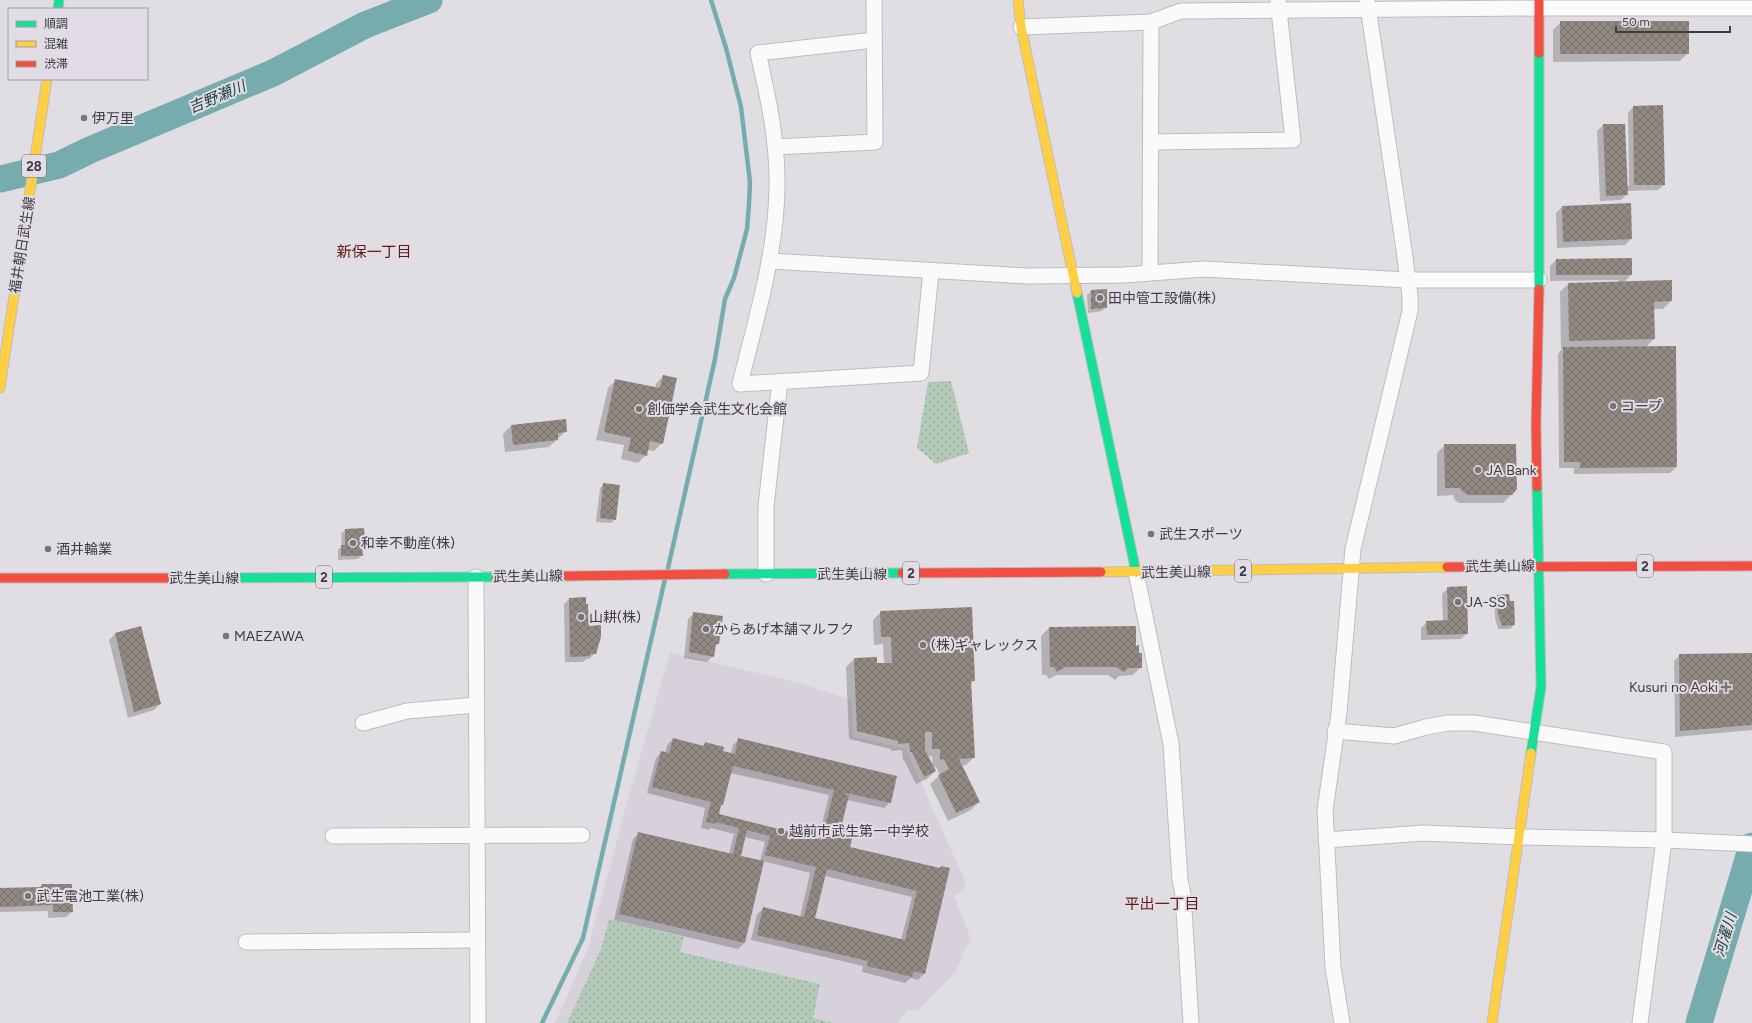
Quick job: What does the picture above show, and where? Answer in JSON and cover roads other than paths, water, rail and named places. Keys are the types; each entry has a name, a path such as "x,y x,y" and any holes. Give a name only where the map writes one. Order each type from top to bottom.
{"main road":[{"path":"1018,0 1021,27 1136,572"},
{"path":"1492,1023 1541,687 1536,424 1539,280 1539,4"},
{"name":"福井朝日武生線","path":"0,388 47,80"},
{"name":"武生美山線","path":"0,578 476,577 647,574 1136,572 1538,566 1752,566"}],"street":[{"path":"775,147 875,142 874,0"},
{"path":"1021,27 1151,22 1180,6 1675,4 1752,8"},
{"path":"1151,142 1293,140 1279,5"},
{"path":"1342,1023 1333,967 1325,810 1335,731 1339,713 1350,569 1353,549 1410,311 1407,280 1368,5"},
{"path":"1150,272 1151,22"},
{"path":"874,40 758,53 771,114 775,147 777,188 775,222 770,261 740,384 921,373 931,271"},
{"path":"770,261 1027,276 1117,275 1204,269 1407,280 1539,280"},
{"path":"766,574 766,506 780,381"},
{"path":"1136,572 1171,744 1180,880 1183,894 1186,931 1191,1023"},
{"path":"476,577 478,1023"},
{"path":"363,723 407,711 476,705"},
{"path":"1335,731 1394,736 1420,728 1448,723 1474,723 1664,752 1664,840 1640,1023"},
{"path":"1326,840 1424,833 1752,844"},
{"path":"333,836 582,835"},
{"path":"246,942 477,940"}],"waterway":[{"name":"吉野瀬川","path":"0,179 59,165 90,150 273,73 365,25 429,0"},
{"path":"668,568 715,359 725,299 734,278 747,229 749,204 750,182 741,107 726,48 711,0"},
{"path":"542,1023 583,938 665,579"},
{"name":"河濯川","path":"1699,1023 1752,846"}],"place":[{"name":"伊万里","path":"84,118"},
{"name":"田中管工設備(株)","path":"1100,298"},
{"name":"コープ","path":"1613,406"},
{"name":"創価学会武生文化会館","path":"639,409"},
{"name":"JA Bank","path":"1478,470"},
{"name":"武生スポーツ","path":"1151,534"},
{"name":"和幸不動産(株)","path":"353,543"},
{"name":"酒井輪業","path":"48,549"},
{"name":"JA-SS","path":"1458,602"},
{"name":"山耕(株)","path":"581,617"},
{"name":"からあげ本舗マルフク","path":"706,629"},
{"name":"MAEZAWA","path":"226,636"},
{"name":"(株)ギャレックス","path":"923,645"},
{"name":"Kusuri no Aoki","path":"1726,687"},
{"name":"越前市武生第一中学校","path":"781,831"},
{"name":"武生電池工業(株)","path":"28,896"}],"district":[{"name":"新保一丁目","path":"374,252"},
{"name":"平出一丁目","path":"1162,904"}]}
